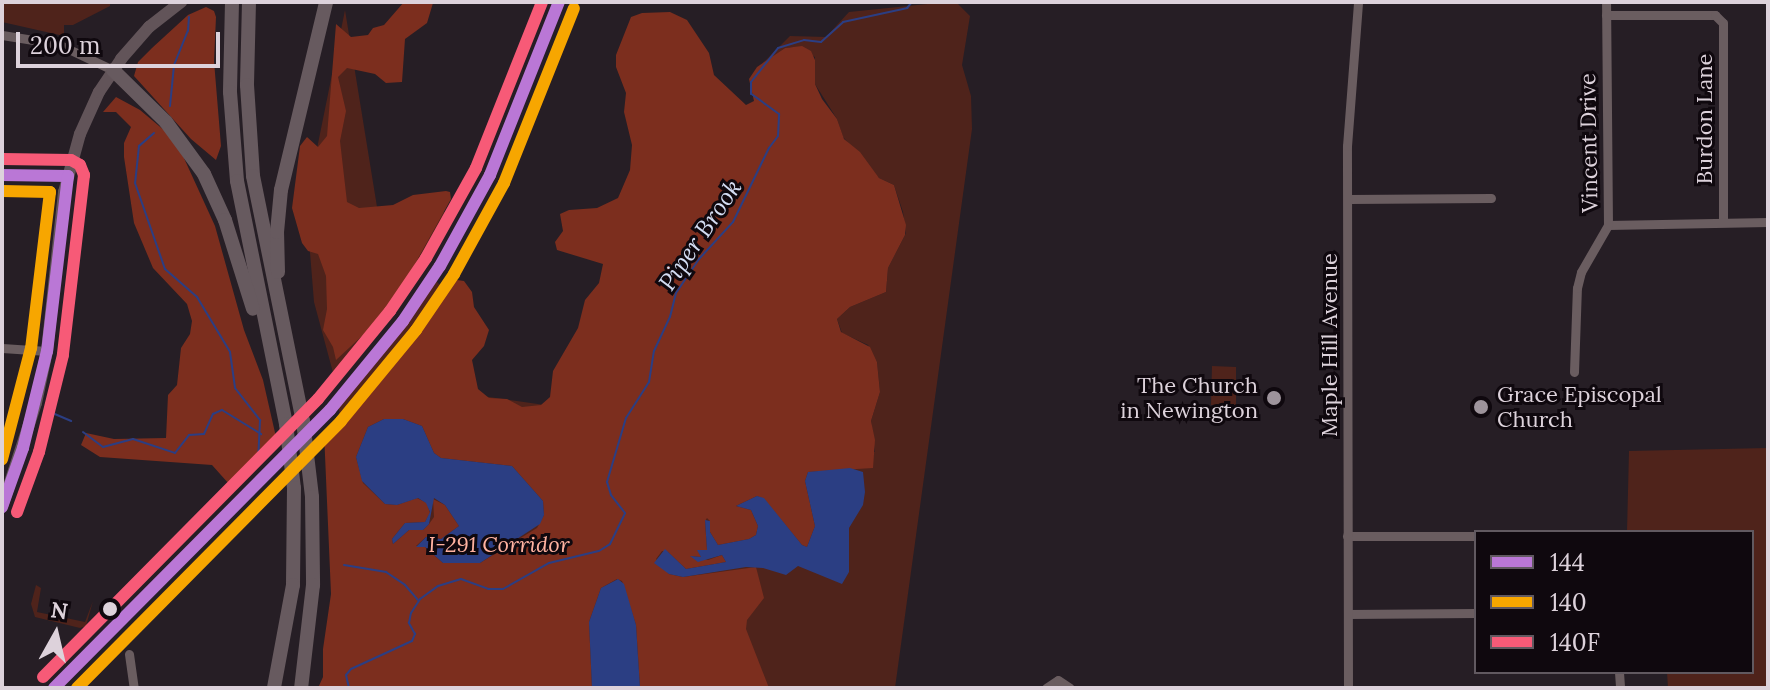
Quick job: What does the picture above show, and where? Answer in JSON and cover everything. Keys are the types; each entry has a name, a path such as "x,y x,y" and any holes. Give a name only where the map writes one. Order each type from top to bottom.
{"highway":[{"path":"232,2 230,92 237,181 292,464 295,529 293,585 274,688"},
{"path":"249,2 246,75 251,154 307,448 314,571 301,688"},
{"path":"276,298 281,190 326,2"},
{"path":"113,70 172,128 210,186 230,232 270,375 281,398"}],"main road":[{"path":"2,507 23,448 47,351 68,176 85,121 113,70 143,34 181,2"}],"street":[{"name":"Maple Hill Avenue","path":"1348,688 1347,146 1358,2"},
{"name":"Vincent Drive","path":"1574,372 1577,288 1581,272 1608,225 1606,2"},
{"name":"Burdon Lane","path":"1606,15 1720,17 1723,23 1723,222"},
{"path":"2,35 53,42 113,70"},
{"path":"2,175 68,176"},
{"path":"1348,199 1491,198"},
{"path":"1608,225 1768,222"},
{"path":"2,348 47,351"},
{"path":"1347,536 1474,536"},
{"path":"1348,614 1474,613"},
{"path":"129,654 134,688"},
{"path":"1046,688 1058,680 1070,688"}],"green space":[{"path":"2,2 110,2 110,6 73,25 64,25 64,36 2,22"},
{"name":"I-291 Corridor","path":"947,2 958,4 970,16 962,65 971,96 972,129 895,688 335,688 355,535 338,402 436,281 477,321 468,394 875,452 871,421 880,392 877,362 868,345 842,333 837,319 850,307 886,292 888,268 906,233 903,212 894,185 879,178 843,137 837,119 815,84 815,57 793,47 785,48 762,64 790,36 826,37 849,12"},
{"path":"345,10 378,213 455,212 396,305 335,380 314,302 306,203"},
{"path":"1212,366 1236,367 1236,406 1211,405"},
{"path":"1768,448 1768,688 1668,688 1667,674 1754,674 1754,530 1627,530 1629,451"},
{"path":"36,585 41,588 37,612 85,622 93,601 86,626 80,628 35,617 31,604"}],"shaded area":[{"path":"404,2 433,3 427,23 405,39 402,82 386,83 375,74 347,68 338,77 346,111 340,141 347,202 359,208 393,205 413,195 446,191 450,192 451,199 401,289 376,323 336,360 333,347 323,330 327,309 326,276 318,254 308,251 302,243 292,208 300,146 307,137 318,147 327,136 336,24 351,37 368,35 373,28 384,25"},
{"path":"206,7 214,11 216,17 214,61 221,146 216,160 191,139 134,76 138,62 152,48 188,15"},
{"path":"670,12 687,20 709,53 714,75 746,105 754,101 749,79 757,67 785,48 802,46 811,51 815,60 815,84 822,99 837,119 844,139 860,152 879,178 894,185 906,225 905,235 888,268 886,292 850,307 837,319 841,332 870,347 877,362 880,392 871,421 875,440 873,468 808,472 805,481 815,526 807,547 764,499 757,496 736,506 751,510 758,526 756,535 718,545 710,532 707,518 707,550 698,550 701,557 690,556 708,560 722,555 726,562 686,569 668,552 662,551 656,559 669,574 683,577 756,567 764,598 747,620 746,629 769,688 640,688 636,625 622,581 617,579 601,588 589,622 592,688 318,688 323,677 323,649 331,594 324,432 342,423 374,388 399,345 457,280 464,281 472,292 474,307 489,330 484,346 472,360 478,389 489,398 507,399 522,407 541,405 550,397 553,371 578,328 585,300 599,283 603,264 557,250 555,242 563,231 560,214 569,210 597,208 618,198 630,170 632,145 624,112 626,93 616,67 616,55 631,17 642,13","holes":["384,419 403,419 422,426 434,453 441,458 512,466 543,501 544,515 537,528 480,563 443,563 425,547 416,546 426,537 441,539 459,526 445,505 433,499 434,517 429,524 423,530 409,530 393,544 392,539 405,523 425,522 430,513 427,503 417,498 397,505 385,504 363,483 356,457 368,427"]},
{"path":"116,97 140,110 165,131 183,156 215,226 244,330 263,380 276,437 275,446 263,461 229,484 212,465 100,457 81,445 86,433 114,439 166,438 168,395 177,385 181,348 190,334 192,321 187,304 153,268 134,223 124,157 124,143 131,127 116,112 103,112"}],"water":[{"path":"384,419 403,419 422,426 434,453 441,458 512,466 543,501 544,515 540,524 480,563 443,563 425,547 416,547 426,537 441,539 459,526 445,505 434,498 429,524 423,530 409,530 393,544 392,539 405,523 425,522 430,512 426,503 418,498 397,505 385,504 362,481 356,457 368,427"},
{"path":"850,468 863,472 865,492 863,505 849,528 849,572 842,584 798,566 786,575 746,567 683,577 669,574 654,563 665,549 686,569 726,562 722,555 698,562 690,556 701,557 697,550 707,550 705,520 710,521 710,532 718,545 749,539 756,535 758,526 751,510 736,506 757,496 764,498 802,545 807,547 815,526 805,481 808,472"},
{"path":"618,579 624,584 636,625 640,688 592,688 589,622 601,588"}],"waterway":[{"name":"Piper Brook","path":"349,688 346,675 351,669 412,641 415,634 409,623 411,613 420,599 438,586 461,579 488,589 503,589 549,563 599,551 610,544 625,513 611,495 607,482 626,418 649,382 654,351 670,317 676,293 699,259 733,222 769,148 778,136 779,114 751,94 751,82 778,48 804,40 821,42 843,22 907,8 912,2"},
{"path":"170,106 174,65 188,31 189,17"},
{"path":"154,133 139,146 135,183 165,269 197,297 230,352 235,388 260,420 258,462"},
{"path":"83,432 103,447 133,439 175,453 189,435 204,434 213,414 222,410 261,434"},
{"path":"50,412 71,421"},
{"path":"344,565 386,572 405,585 418,600"}],"transit line":[{"name":"140F","path":"43,677 318,399 390,311 426,258 476,168 542,2"},
{"name":"144","path":"54,688 330,410 403,321 440,266 490,175 559,2"},
{"name":"140","path":"77,688 341,421 416,330 454,274 504,183 574,8"},
{"name":"140F","path":"2,159 71,160 80,165 84,175 63,355 39,452 17,512"},
{"name":"144","path":"2,175 68,176 47,351 23,448 2,507"},
{"name":"140","path":"2,191 50,192 31,348 2,459"}],"place":[{"name":"The Church in Newington","path":"1274,398"},
{"name":"Grace Episcopal Church","path":"1481,407"}]}
